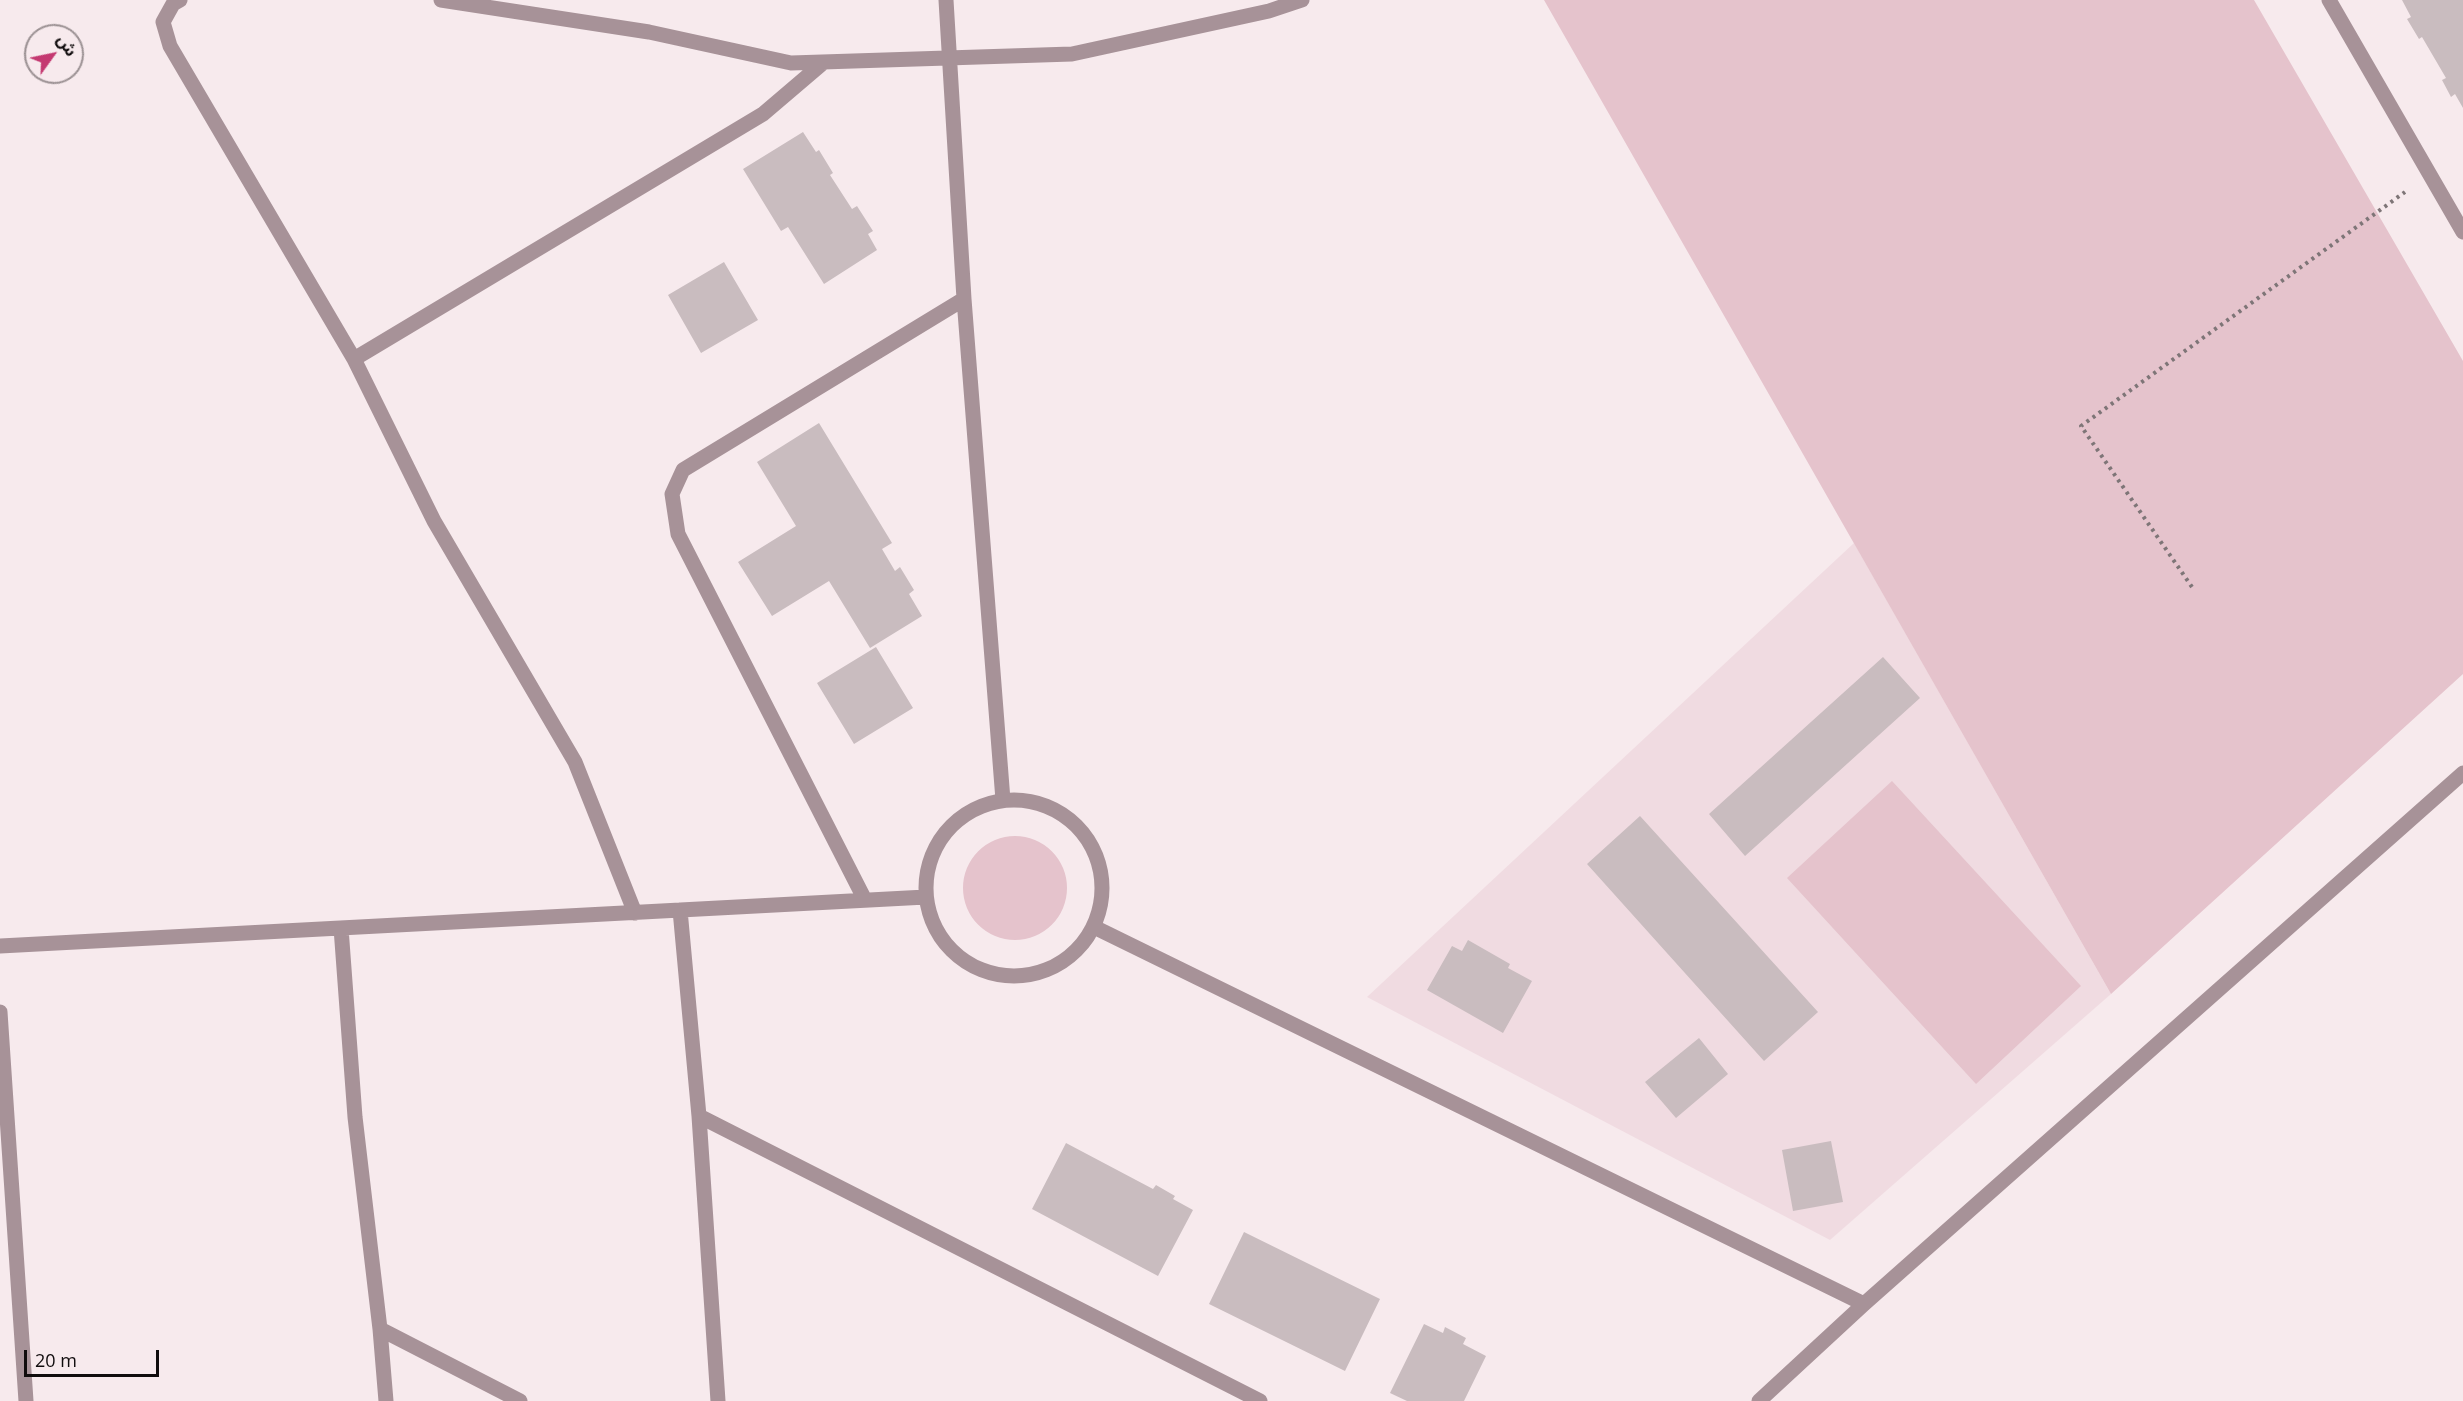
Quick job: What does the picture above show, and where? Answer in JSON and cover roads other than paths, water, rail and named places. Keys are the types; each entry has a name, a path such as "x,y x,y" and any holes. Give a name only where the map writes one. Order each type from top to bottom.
{"street":[{"path":"180,0 173,4 164,22 170,46 354,359 434,521 575,762 635,913"},
{"path":"441,0 649,32 791,63 1072,54 1269,11 1302,0"},
{"path":"946,0 952,57 964,299 1003,800"},
{"path":"2329,0 2463,232"},
{"path":"354,359 763,114 824,62"},
{"path":"865,900 678,534 672,494 683,470 964,299"},
{"path":"1759,1401 1864,1304 2463,773"},
{"path":"1003,800 1030,800 1056,809 1077,826 1093,848 1101,874 1102,901 1094,927 1077,950 1054,967 1027,975 999,975 972,965 950,948 934,924 926,897 927,870 937,844 954,823 977,807 1003,800"},
{"path":"0,946 926,897"},
{"path":"680,910 699,1116 718,1401"},
{"path":"1094,927 1864,1304"},
{"path":"341,928 355,1117 380,1329 386,1401"},
{"path":"0,1012 26,1401"},
{"path":"699,1116 1260,1401"},
{"path":"380,1329 520,1401"}]}
